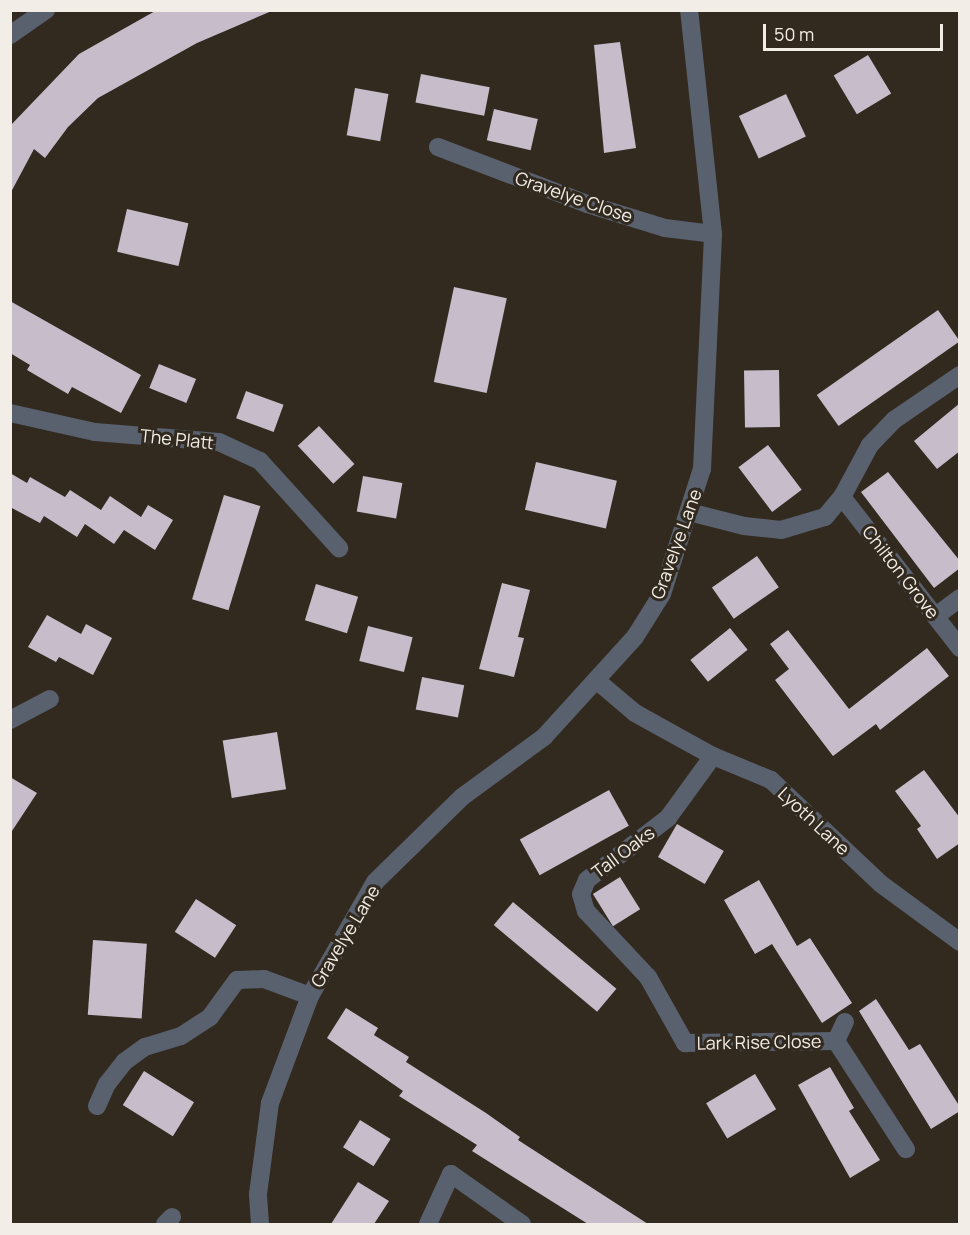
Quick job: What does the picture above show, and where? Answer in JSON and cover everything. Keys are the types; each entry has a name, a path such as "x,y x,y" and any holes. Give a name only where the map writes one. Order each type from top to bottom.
{"street":[{"name":"Gravelye Lane","path":"260,1224 258,1194 270,1103 310,996 375,882 462,797 544,737 635,637 662,594 702,469 713,234 689,10"},
{"path":"10,35 36,13"},
{"name":"Gravelye Close","path":"438,147 587,204 665,228 713,234"},
{"path":"689,512 744,526 781,531 825,517 842,497 870,445 886,428 960,375"},
{"name":"The Platt","path":"10,413 95,432 219,442 260,461 339,548"},
{"name":"Chilton Grove","path":"842,497 960,648"},
{"path":"936,616 960,598"},
{"name":"Lyoth Lane","path":"596,680 635,713 713,756 771,780 881,884 960,942"},
{"path":"10,720 50,699"},
{"name":"Tall Oaks","path":"648,977 585,911 581,894 587,880 668,818 713,756"},
{"name":"Lark Rise Close","path":"648,977 685,1043 836,1041"},
{"path":"97,1106 107,1084 124,1062 145,1047 181,1036 210,1017 237,980 264,979 310,996"},
{"name":"Lark Rise Close","path":"836,1041 845,1022"},
{"name":"Lark Rise Close","path":"836,1041 906,1149"},
{"path":"428,1224 451,1174 522,1224"}],"building":[{"path":"157,10 274,10 197,43 98,98 68,127 45,158 34,149 10,194 10,126 79,54"},
{"path":"620,42 636,148 604,153 594,45"},
{"path":"868,55 891,94 857,114 834,76"},
{"path":"421,74 490,87 484,116 415,102"},
{"path":"355,88 388,94 380,141 347,135"},
{"path":"786,94 806,137 759,159 739,116"},
{"path":"494,109 538,119 531,150 487,140"},
{"path":"127,209 188,223 178,266 117,252"},
{"path":"454,287 507,298 487,393 434,382"},
{"path":"10,301 141,375 121,413 72,387 68,394 27,370 30,365 10,353"},
{"path":"938,310 960,341 839,426 817,395"},
{"path":"159,364 196,379 186,403 149,388"},
{"path":"779,370 780,427 745,428 744,371"},
{"path":"246,391 284,405 274,432 236,418"},
{"path":"960,403 960,451 937,469 914,441"},
{"path":"319,426 354,464 333,484 298,446"},
{"path":"768,445 802,490 772,512 738,467"},
{"path":"536,462 617,481 606,528 525,510"},
{"path":"888,472 960,561 960,568 934,588 861,492"},
{"path":"10,473 27,483 30,477 65,497 70,490 101,510 110,496 141,517 148,505 173,520 155,550 124,530 114,544 85,524 77,537 44,516 40,523 10,507"},
{"path":"363,476 402,483 396,518 357,511"},
{"path":"224,495 260,506 228,610 192,599"},
{"path":"757,556 779,587 734,619 712,588"},
{"path":"502,583 530,590 518,637 524,638 514,677 479,669"},
{"path":"316,584 358,597 347,633 305,620"},
{"path":"47,615 81,634 86,624 112,638 93,675 59,657 56,662 28,647"},
{"path":"368,626 413,637 404,672 359,661"},
{"path":"730,628 748,650 708,682 690,660"},
{"path":"788,630 849,709 927,648 949,676 880,730 876,724 833,756 775,680 789,669 770,644"},
{"path":"422,677 464,685 458,718 416,709"},
{"path":"277,732 286,789 232,798 223,741"},
{"path":"924,770 960,818 960,843 937,859 917,829 921,826 895,791"},
{"path":"10,777 37,793 10,834"},
{"path":"609,790 629,826 540,875 520,839"},
{"path":"677,824 724,851 705,884 658,857"},
{"path":"620,877 640,909 613,926 593,894"},
{"path":"759,880 797,946 810,938 852,1003 822,1023 772,944 755,954 724,900"},
{"path":"196,899 236,925 215,958 175,932"},
{"path":"513,902 616,989 597,1012 494,925"},
{"path":"93,940 147,944 142,1019 88,1015"},
{"path":"876,999 909,1050 920,1044 960,1107 960,1111 931,1129 859,1011"},
{"path":"346,1008 378,1028 374,1035 409,1057 406,1062 486,1113 520,1137 518,1140 648,1224 588,1224 472,1151 477,1145 399,1096 403,1091 327,1038"},
{"path":"830,1067 854,1108 849,1111 880,1160 850,1178 798,1085"},
{"path":"144,1071 194,1102 173,1136 123,1105"},
{"path":"755,1074 776,1109 727,1139 706,1103"},
{"path":"360,1120 391,1139 374,1166 343,1147"},
{"path":"358,1182 389,1201 374,1224 331,1224"}]}
